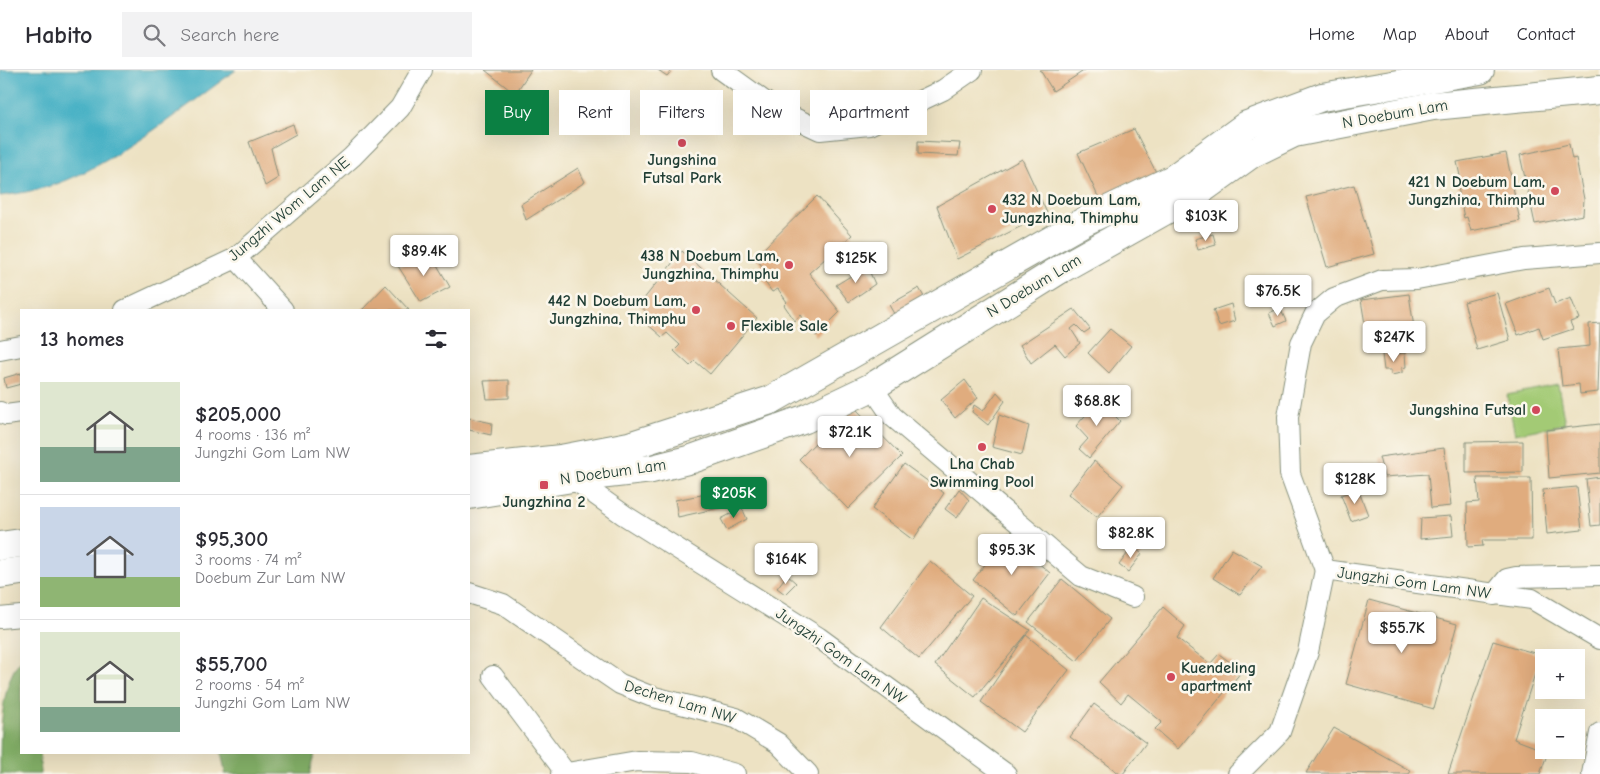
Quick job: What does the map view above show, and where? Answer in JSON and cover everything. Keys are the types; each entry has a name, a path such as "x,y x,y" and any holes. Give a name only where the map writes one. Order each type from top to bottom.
{"main road":[{"name":"N Doebum Lam","path":"470,469 561,459 629,446 771,400 1085,221 1173,179 1247,125 1322,97 1480,70"},
{"name":"N Doebum Lam","path":"470,495 572,478 652,468 692,459 805,419 872,387 1059,270 1198,192 1251,154 1294,133 1433,106 1600,90"},
{"path":"0,546 20,543"},
{"path":"0,574 20,571"}],"street":[{"name":"Jungzhi Wom Lam NE","path":"127,309 236,258 352,157 400,108 422,70"},
{"path":"720,70 776,109 820,130 869,124 943,90 972,70"},
{"path":"1325,570 1290,474 1288,417 1301,343 1315,314 1334,298 1382,280 1417,279 1524,259 1600,253"},
{"path":"236,258 282,309"},
{"path":"0,350 20,346"},
{"path":"872,387 892,416 1081,576 1133,597"},
{"path":"0,412 6,415 20,413"},
{"name":"Jungzhi Gom Lam NW","path":"572,478 624,515 818,637 1006,774"},
{"name":"Jungzhi Gom Lam NW","path":"1238,774 1280,732 1308,652 1325,570 1532,599 1600,639"},
{"path":"1494,595 1508,579 1600,575"},
{"name":"Dechen Lam NW","path":"470,593 503,604 620,684 650,696 736,718 778,744 808,774"},
{"path":"0,618 20,616"},
{"path":"494,676 563,773 637,761 692,762 735,774"},
{"path":"1592,774 1600,733"}],"green space":[{"name":"Jungshina Futsal","path":"1558,385 1565,424 1515,434 1507,395"},
{"path":"20,661 20,754 40,754 40,774 0,774 1,729 5,697 14,670"},
{"path":"221,754 315,754 310,774 224,774"}],"water":[{"path":"0,70 236,70 132,145 88,170 51,186 0,196"}],"building":[{"path":"485,70 531,70 518,90 510,90"},
{"path":"658,70 672,70 667,76"},
{"path":"1040,70 1085,70 1053,91"},
{"path":"293,124 296,134 271,148 278,178 265,186 249,142"},
{"path":"1134,129 1160,180 1101,203 1078,153"},
{"path":"918,141 960,143 958,156 918,154"},
{"name":"421 N Doebum Lam, Jungzhina, Thimphu","path":"1569,144 1572,159 1576,158 1584,199 1583,215 1535,224 1520,155"},
{"path":"1506,153 1520,221 1471,231 1467,217 1464,218 1456,177 1460,176 1457,162"},
{"name":"432 N Doebum Lam, Jungzhina, Thimphu","path":"1022,159 1047,213 957,259 937,206"},
{"path":"578,168 585,182 526,220 521,204"},
{"path":"1354,185 1374,254 1327,267 1306,197"},
{"name":"438 N Doebum Lam, Jungzhina, Thimphu","path":"817,196 852,235 809,273 840,312 816,336 800,315 795,321 784,305 787,302 778,289 772,292 762,278 768,274 755,257"},
{"path":"1213,234 1216,245 1198,250 1195,239"},
{"name":"442 N Doebum Lam, Jungzhina, Thimphu","path":"682,251 757,318 710,374 695,361 690,366 674,351 680,345 667,333 662,337 645,322 649,314 639,305"},
{"path":"430,253 450,287 421,302 398,266"},
{"path":"867,266 875,284 849,302 836,285"},
{"path":"386,285 408,309 363,309"},
{"path":"919,288 928,304 897,319 889,305"},
{"path":"1549,288 1555,304 1571,298 1579,319 1570,322 1573,329 1543,339 1539,327 1518,335 1506,304"},
{"path":"1497,293 1510,340 1477,350 1464,302"},
{"path":"1409,294 1417,348 1387,352 1388,339 1368,342 1361,300"},
{"path":"1231,304 1235,321 1219,326 1213,310"},
{"path":"1280,308 1286,321 1275,326 1269,313"},
{"path":"1074,309 1090,329 1084,333 1076,325 1071,329 1080,343 1065,356 1055,344 1031,363 1020,345"},
{"path":"1600,323 1598,392 1580,394 1579,384 1562,386 1558,349 1590,346 1589,324"},
{"path":"1110,329 1131,346 1109,373 1088,353"},
{"path":"1405,353 1406,367 1402,368 1402,373 1391,375 1391,370 1384,370 1382,354"},
{"path":"20,373 20,384 6,388 4,378"},
{"path":"509,380 509,398 487,399 484,381"},
{"path":"965,380 978,398 955,418 941,400"},
{"path":"997,392 1005,401 988,425 972,412 974,405 983,411"},
{"path":"1099,400 1120,421 1089,458 1079,449 1088,439 1076,426"},
{"path":"853,406 902,456 848,509 799,459"},
{"path":"999,415 1029,426 1022,455 992,447"},
{"path":"470,418 492,423 491,435 470,430"},
{"path":"1600,424 1600,473 1549,478 1546,430"},
{"path":"1523,441 1523,472 1466,473 1466,442"},
{"path":"1444,448 1451,506 1431,508 1428,474 1384,477 1379,457"},
{"path":"1094,461 1123,485 1097,517 1068,494"},
{"path":"904,464 944,493 913,540 872,509"},
{"path":"1600,477 1600,525 1591,526 1586,479"},
{"path":"1477,478 1531,478 1532,540 1482,540 1483,546 1468,547 1467,503 1479,502"},
{"path":"758,484 760,499 678,517 675,500"},
{"path":"1577,487 1582,530 1547,534 1543,490"},
{"path":"959,489 969,500 957,518 945,509"},
{"path":"1358,489 1368,515 1351,521 1341,495"},
{"path":"742,508 747,519 727,530 721,519"},
{"path":"1451,516 1453,536 1420,539 1421,518"},
{"path":"1007,536 1050,573 1017,616 973,580"},
{"path":"1133,546 1142,554 1128,572 1119,565"},
{"path":"1232,549 1262,566 1240,595 1213,578"},
{"path":"930,561 972,596 919,659 881,627"},
{"path":"787,575 796,583 785,594 777,588"},
{"path":"1062,579 1110,619 1077,661 1028,622"},
{"path":"981,598 1030,630 975,697 935,665"},
{"path":"1369,600 1457,624 1434,709 1346,684"},
{"name":"Kuendeling apartment","path":"1163,607 1185,626 1177,638 1210,664 1219,654 1242,671 1178,749 1155,729 1162,722 1128,694 1121,703 1099,682"},
{"path":"1026,635 1069,670 1022,732 981,702"},
{"path":"1493,641 1535,653 1535,674 1514,739 1535,747 1535,759 1545,759 1540,774 1448,774"},
{"path":"1094,704 1146,743 1123,774 1120,774 1070,737"},
{"path":"1334,728 1411,771 1409,774 1306,773"}],"place":[{"name":"Jungshina Futsal Park","path":"682,143"},
{"name":"421 N Doebum Lam, Jungzhina, Thimphu","path":"1555,191"},
{"name":"432 N Doebum Lam, Jungzhina, Thimphu","path":"992,209"},
{"name":"438 N Doebum Lam, Jungzhina, Thimphu","path":"789,265"},
{"name":"442 N Doebum Lam, Jungzhina, Thimphu","path":"696,310"},
{"name":"Flexible Sale","path":"731,326"},
{"name":"Jungshina Futsal","path":"1536,410"},
{"name":"Lha Chab Swimming Pool","path":"982,447"},
{"name":"Jungzhina 2","path":"544,485"},
{"name":"Kuendeling apartment","path":"1171,677"}]}
